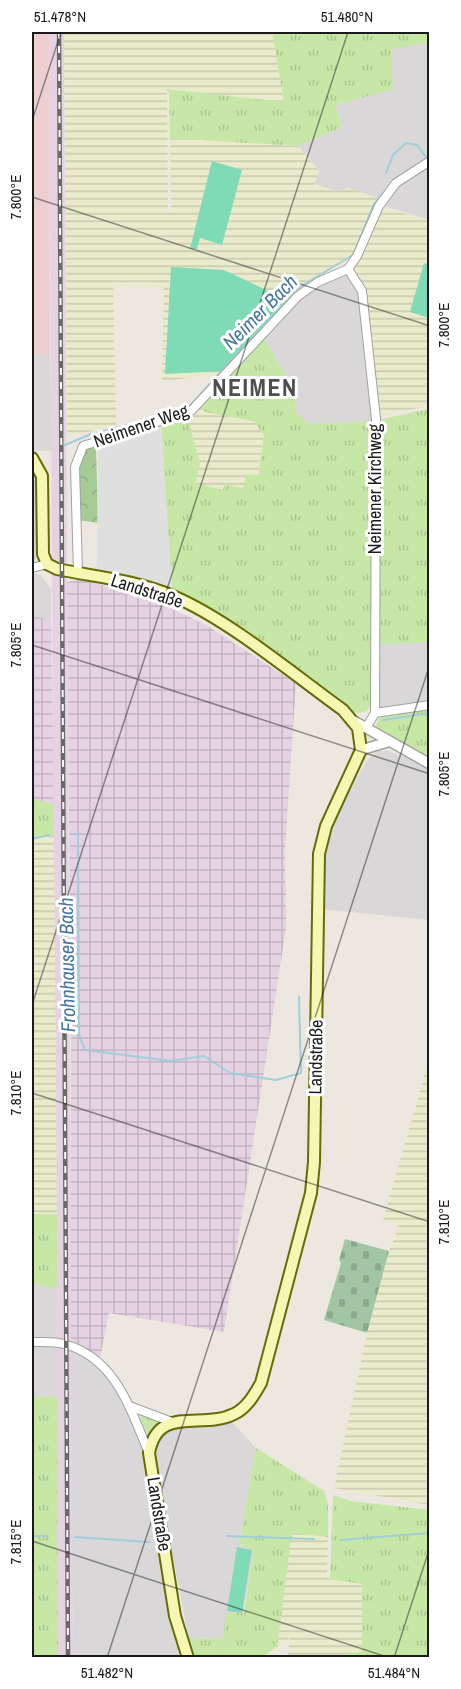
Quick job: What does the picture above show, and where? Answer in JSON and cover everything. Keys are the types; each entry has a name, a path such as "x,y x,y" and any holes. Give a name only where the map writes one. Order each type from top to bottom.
{"main road":[{"path":"32,458 42,476 43,554 52,567"},
{"name":"Landstraße","path":"52,567 141,585 175,597 211,616 343,710 354,722"},
{"path":"354,722 361,737 361,750"},
{"name":"Landstraße","path":"188,1658 175,1616 149,1452 155,1435 172,1422 210,1421 235,1414 254,1396 261,1383 312,1183 321,847 326,826 361,750"}],"street":[{"path":"348,268 357,256 379,206 396,183 429,161"},
{"name":"Neimener Weg","path":"78,572 75,467 83,446 191,411 298,296 318,282 348,268"},
{"name":"Neimener Kirchweg","path":"348,268 362,291 376,419 375,713"},
{"path":"32,567 52,567"},
{"path":"366,728 375,713 429,705"},
{"path":"354,722 429,764"},
{"path":"361,750 388,742"},
{"path":"32,1342 67,1344 98,1359 132,1407 149,1452"},
{"path":"132,1407 172,1422"}],"shaded area":[{"path":"32,32 49,32 50,354 32,353"},
{"path":"49,32 64,32 73,1658 58,1657"},
{"path":"429,43 429,220 314,184 319,171 298,146 342,127 335,105 355,98 391,48"},
{"path":"345,267 359,292 373,421 308,424 295,412 295,392 263,336 299,299"},
{"path":"32,353 50,354 52,451 32,450"},
{"path":"161,423 172,591 97,571 98,444"},
{"path":"32,459 41,476 38,557 32,563"},
{"path":"32,573 41,575 51,589 51,620 32,616"},
{"path":"80,579 152,599 206,625 296,683 285,848 286,928 224,1332 109,1313 100,1358 70,1339 71,1046 67,582"},
{"path":"32,616 51,620 54,804 32,799"},
{"path":"429,642 429,713 424,705 378,710 375,645"},
{"path":"378,751 389,751 429,767 429,920 321,909 326,855 335,819 367,760"},
{"path":"32,1283 57,1289 57,1397 32,1396"},
{"path":"70,1350 97,1362 125,1403 148,1455 171,1625 182,1657 73,1657"},
{"path":"231,1421 256,1448 239,1544 255,1549 243,1613 223,1638 189,1639 154,1459 156,1446 160,1437 171,1428"}],"green space":[{"path":"64,32 272,32 284,102 167,90 168,212 171,212 170,138 298,146 319,171 314,185 338,191 348,188 381,199 355,254 316,278 298,294 222,374 162,381 164,288 113,285 116,425 67,437"},
{"path":"272,32 429,32 429,43 391,49 393,89 335,105 342,127 298,146 170,138 169,93 166,89 284,102"},
{"path":"212,161 242,170 222,245 200,238 197,249 190,249"},
{"path":"381,207 429,220 429,406 378,416 364,291 348,264"},
{"path":"424,263 429,265 429,318 410,312"},
{"path":"171,267 224,270 289,301 224,371 165,374"},
{"path":"263,336 295,392 295,412 308,424 373,421 371,703 367,711 355,714 210,610 172,591 161,423 187,416 200,463 196,483 223,490 225,484 243,488 247,474 258,476 264,435 253,421 205,412 199,405"},
{"path":"199,405 205,412 253,421 264,435 258,476 243,488 225,484 223,491 195,483 200,463 187,416"},
{"path":"429,409 429,642 375,645 377,420"},
{"path":"96,445 98,523 78,520 79,460 86,448"},
{"path":"425,706 429,713 429,762 380,733 376,726 379,717"},
{"path":"32,799 54,804 54,835 32,839"},
{"path":"54,835 57,1214 32,1214 32,839"},
{"path":"429,1060 429,1505 334,1488 367,1333 389,1251 399,1226 383,1219"},
{"path":"32,1214 57,1214 57,1289 32,1283"},
{"path":"345,1239 389,1251 367,1333 324,1320 341,1263 339,1260"},
{"path":"32,1396 57,1397 58,1657 32,1657"},
{"path":"142,1415 157,1421 157,1425 148,1436 139,1420"},
{"path":"256,1448 324,1491 328,1504 328,1537 292,1533 277,1647 262,1657 195,1657 189,1639 223,1638 226,1613 244,1613 254,1550 239,1544"},
{"path":"333,1495 351,1501 429,1510 429,1657 342,1657 342,1653 362,1652 362,1584 330,1579"},
{"path":"292,1533 328,1537 327,1578 362,1583 362,1653 342,1653 342,1657 288,1657 290,1638 277,1647"},
{"path":"237,1547 252,1550 242,1613 227,1611"}],"waterway":[{"name":"Neimer Bach","path":"386,173 393,155 406,143 417,145 426,157 430,156"},
{"name":"Neimer Bach","path":"187,409 298,288 353,255 374,204 383,194"},
{"name":"Neimer Bach","path":"65,445 91,434 164,416"},
{"name":"Frohnhauser Bach","path":"383,720 430,713"},
{"name":"Frohnhauser Bach","path":"75,834 78,835 79,1034 85,1050 171,1061 204,1056 230,1073 276,1080 301,1073 299,997"},
{"name":"Frohnhauser Bach","path":"32,839 49,835"},
{"path":"340,1540 430,1533"},
{"path":"32,1536 48,1536"},
{"path":"227,1536 314,1539"},
{"path":"75,1537 149,1542"}],"railway":[{"path":"59,32 68,1658"}],"district":[{"name":"NEIMEN","path":"255,388"}]}
